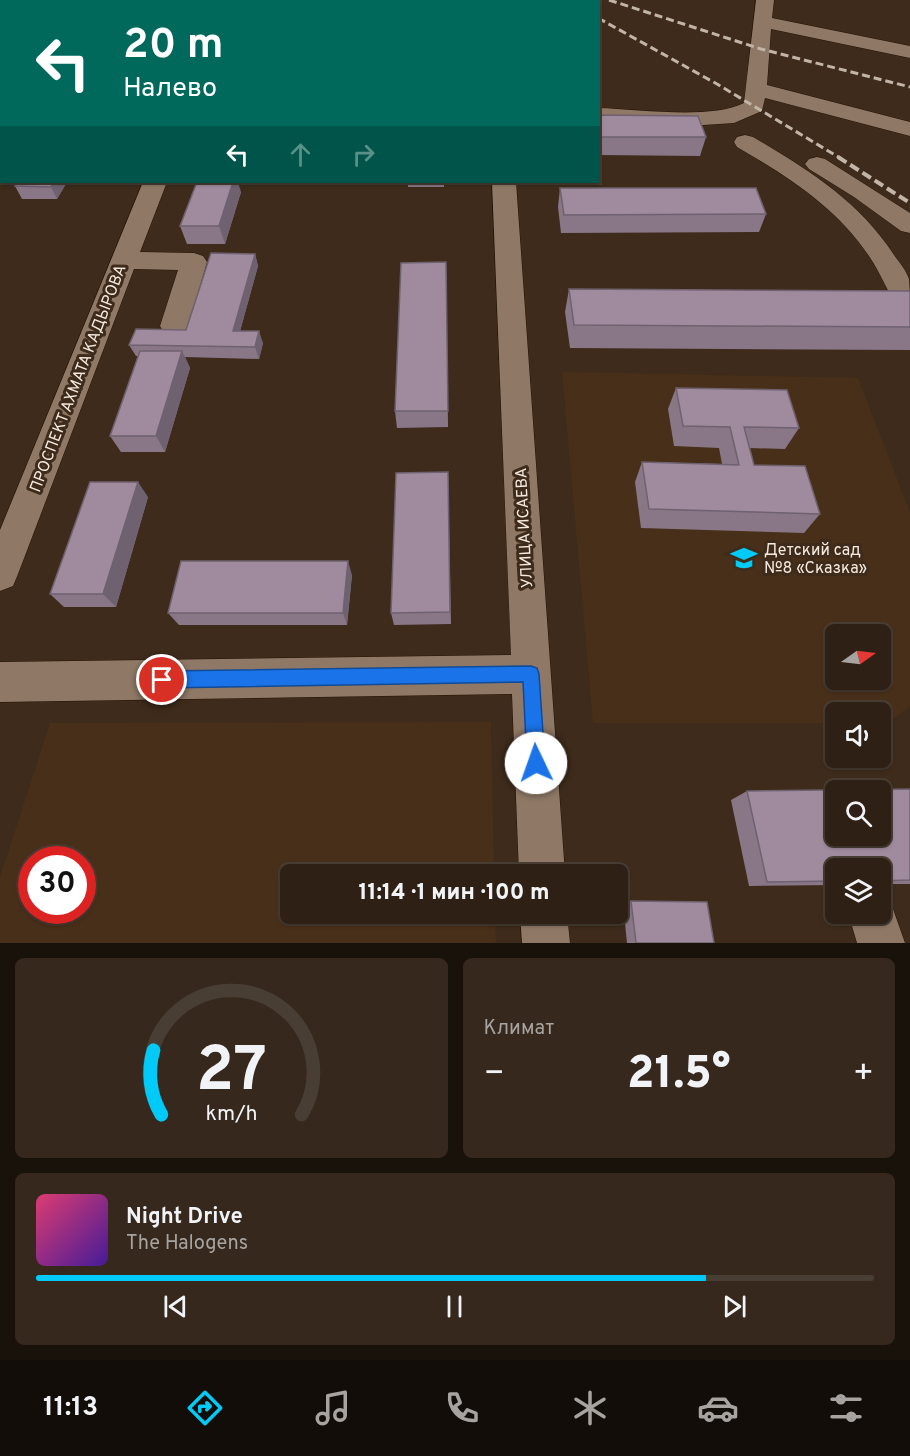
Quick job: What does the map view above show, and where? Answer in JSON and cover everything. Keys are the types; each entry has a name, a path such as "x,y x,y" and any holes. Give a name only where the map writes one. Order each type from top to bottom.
{"street":[{"path":"600,114 703,118 734,116 754,106 765,0"},
{"path":"764,22 910,52"},
{"path":"756,89 910,129"},
{"path":"703,118 720,132 745,142 805,157 863,192 910,225"},
{"path":"745,142 814,185 848,211 870,237 894,274 910,306"},
{"name":"ПРОСПЕКТ АХМАТА КАДЫРОВА","path":"0,574 155,183"},
{"name":"УЛИЦА ИСАЕВА","path":"504,183 541,864"},
{"path":"124,260 194,262 174,326"},
{"path":"0,682 531,674"},
{"path":"545,924 546,943"}],"shaded area":[{"name":"Детский сад №8 «Сказка»","path":"562,372 858,378 910,512 910,706 891,721 891,702 825,702 825,723 593,723"},
{"path":"491,722 494,864 280,864 280,924 495,924 496,943 0,943 0,877 50,723"}],"building":[{"path":"600,115 698,116 706,137 600,137"},
{"path":"17,183 53,183 51,187 15,186"},
{"path":"197,183 233,183 219,226 180,226"},
{"path":"560,188 756,188 766,214 564,215"},
{"path":"211,253 255,254 233,331 259,331 255,347 129,345 136,329 186,330"},
{"path":"446,262 448,411 395,411 401,263"},
{"path":"569,289 910,291 910,327 574,325"},
{"path":"140,351 182,351 156,436 110,436"},
{"path":"676,388 787,390 799,428 744,427 754,465 805,466 820,514 649,509 642,462 739,465 730,427 683,426"},
{"path":"448,472 450,612 391,613 396,473"},
{"path":"90,482 138,482 103,594 50,594"},
{"path":"181,561 348,561 343,613 168,613"},
{"path":"891,789 910,789 910,880 891,881 891,858 825,858 825,881 767,882 747,791 825,790 825,846 891,846"},
{"path":"631,901 707,902 714,943 636,943"}],"railway":[{"path":"609,0 761,49 910,87"},
{"path":"600,19 717,84 840,158"},
{"path":"838,157 910,203"}],"place":[{"name":"Детский сад №8 «Сказка»","path":"744,558"}],"route":[{"path":"162,680 531,674 536,763"}]}
